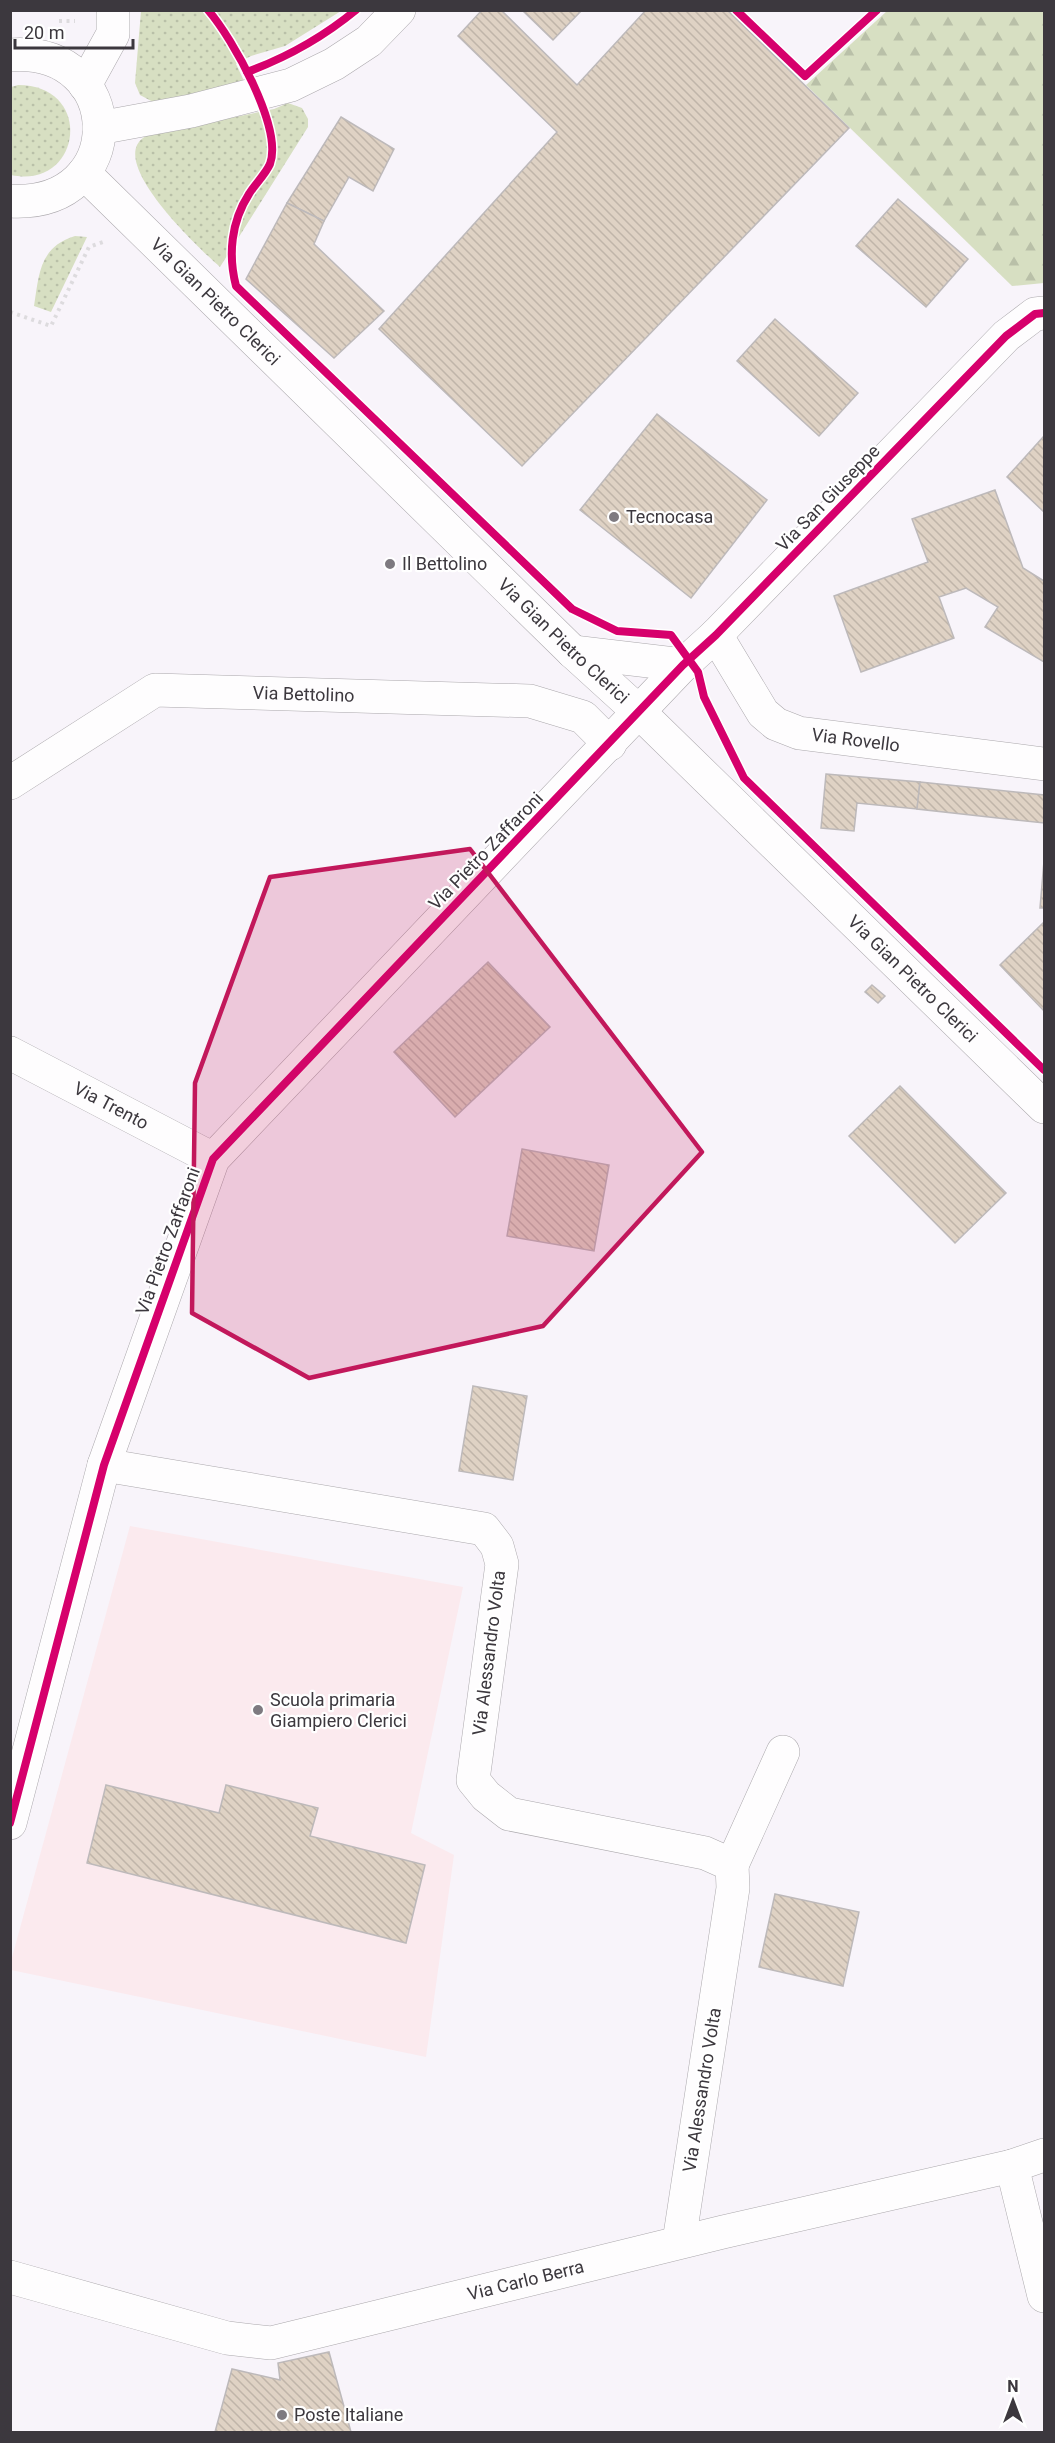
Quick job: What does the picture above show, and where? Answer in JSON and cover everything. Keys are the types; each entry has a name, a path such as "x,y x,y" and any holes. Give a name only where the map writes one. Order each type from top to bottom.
{"street":[{"path":"85,85 113,34 113,10"},
{"path":"99,128 191,111 291,86 334,64 369,41 399,10"},
{"path":"10,55 29,54 54,59 75,72 85,85 99,115 94,154 75,184 57,196 33,202 10,201"},
{"name":"Via Gian Pietro Clerici","path":"84,173 573,652 639,712 1044,1107"},
{"name":"Via San Giuseppe","path":"639,712 1006,336 1035,314 1044,313"},
{"name":"Via Rovello","path":"716,635 763,713 776,724 799,733 1044,764"},
{"path":"573,652 683,665"},
{"name":"Via Bettolino","path":"10,783 155,690 530,701 583,717 610,744"},
{"name":"Via Pietro Zaffaroni","path":"10,1823 104,1465 213,1159 639,712"},
{"name":"Via Trento","path":"10,1053 213,1159"},
{"name":"Via Alessandro Volta","path":"104,1465 484,1528 497,1546 502,1564 473,1780 486,1797 509,1814 705,1853 732,1865"},
{"name":"Via Alessandro Volta","path":"679,2242 733,1888 732,1865 783,1752"},
{"name":"Via Carlo Berra","path":"10,2277 227,2338 272,2343 679,2242 1012,2166 1044,2155"},
{"path":"1012,2166 1044,2296"}],"path":[{"path":"10,312 51,326 89,247 104,242 112,249"}],"highlighted area":[{"path":"470,849 702,1152 543,1326 309,1378 192,1313 195,1083 270,877"}],"shaded area":[{"name":"Scuola primaria Giampiero Clerici","path":"130,1526 463,1587 411,1833 454,1855 426,2057 11,1970 11,1961"}],"green space":[{"path":"141,11 341,11 285,46 251,56 236,64 245,83 155,103 140,95 135,83"},
{"path":"887,11 1044,11 1044,283 1012,286 806,85"},
{"path":"18,85 43,89 59,101 68,117 70,136 65,153 53,167 35,175 11,175 11,87"},
{"path":"288,103 302,108 308,119 308,127 220,267 161,206 147,186 138,167 135,150 143,138 149,135 274,109"},
{"path":"75,236 87,237 51,312 34,306 40,273 48,255 54,247"}],"building":[{"path":"482,10 501,10 577,85 646,10 727,10 849,128 522,466 379,329 557,132 458,36"},
{"path":"522,10 582,10 553,40"},
{"path":"341,117 394,149 373,191 349,177 324,221 287,203"},
{"path":"898,199 968,259 926,307 856,246"},
{"path":"287,203 324,221 314,244 384,311 334,358 246,279"},
{"path":"775,319 858,393 819,436 737,361"},
{"path":"657,414 767,500 691,598 580,510"},
{"path":"1044,436 1044,512 1007,477"},
{"path":"995,490 1023,568 1044,581 1044,662 985,627 998,607 966,588 939,597 954,638 861,672 834,596 928,562 912,519"},
{"path":"826,774 920,782 917,809 857,803 854,831 821,828"},
{"path":"920,782 1044,795 1044,823 917,809"},
{"path":"1044,861 1044,908 1040,908"},
{"path":"1044,922 1044,1011 1000,965"},
{"path":"488,962 550,1027 455,1117 394,1052"},
{"path":"872,985 885,996 878,1003 865,992"},
{"path":"900,1086 1006,1193 955,1243 849,1136"},
{"path":"522,1149 609,1165 594,1251 507,1236"},
{"path":"473,1386 527,1396 513,1480 459,1471"},
{"path":"106,1785 219,1813 226,1785 318,1808 310,1836 425,1865 406,1943 87,1863"},
{"path":"775,1894 859,1912 843,1986 759,1967"},
{"path":"329,2352 351,2432 215,2432 232,2369 280,2380 278,2363"}],"cycle path":[{"path":"208,10 230,41 253,84 263,107 272,148 270,164 251,190 235,227 232,262 236,286 572,609 617,631 671,635 698,672 704,697 744,778 1044,1070"},
{"path":"247,72 304,46 356,10"},
{"path":"736,10 805,76 877,10"},
{"path":"10,1823 104,1465 213,1159 683,665 716,635 1006,336 1035,314 1044,313"}],"place":[{"name":"Tecnocasa","path":"614,517"},
{"name":"Il Bettolino","path":"390,564"},
{"name":"Scuola primaria Giampiero Clerici","path":"258,1710"},
{"name":"Poste Italiane","path":"282,2415"}]}
